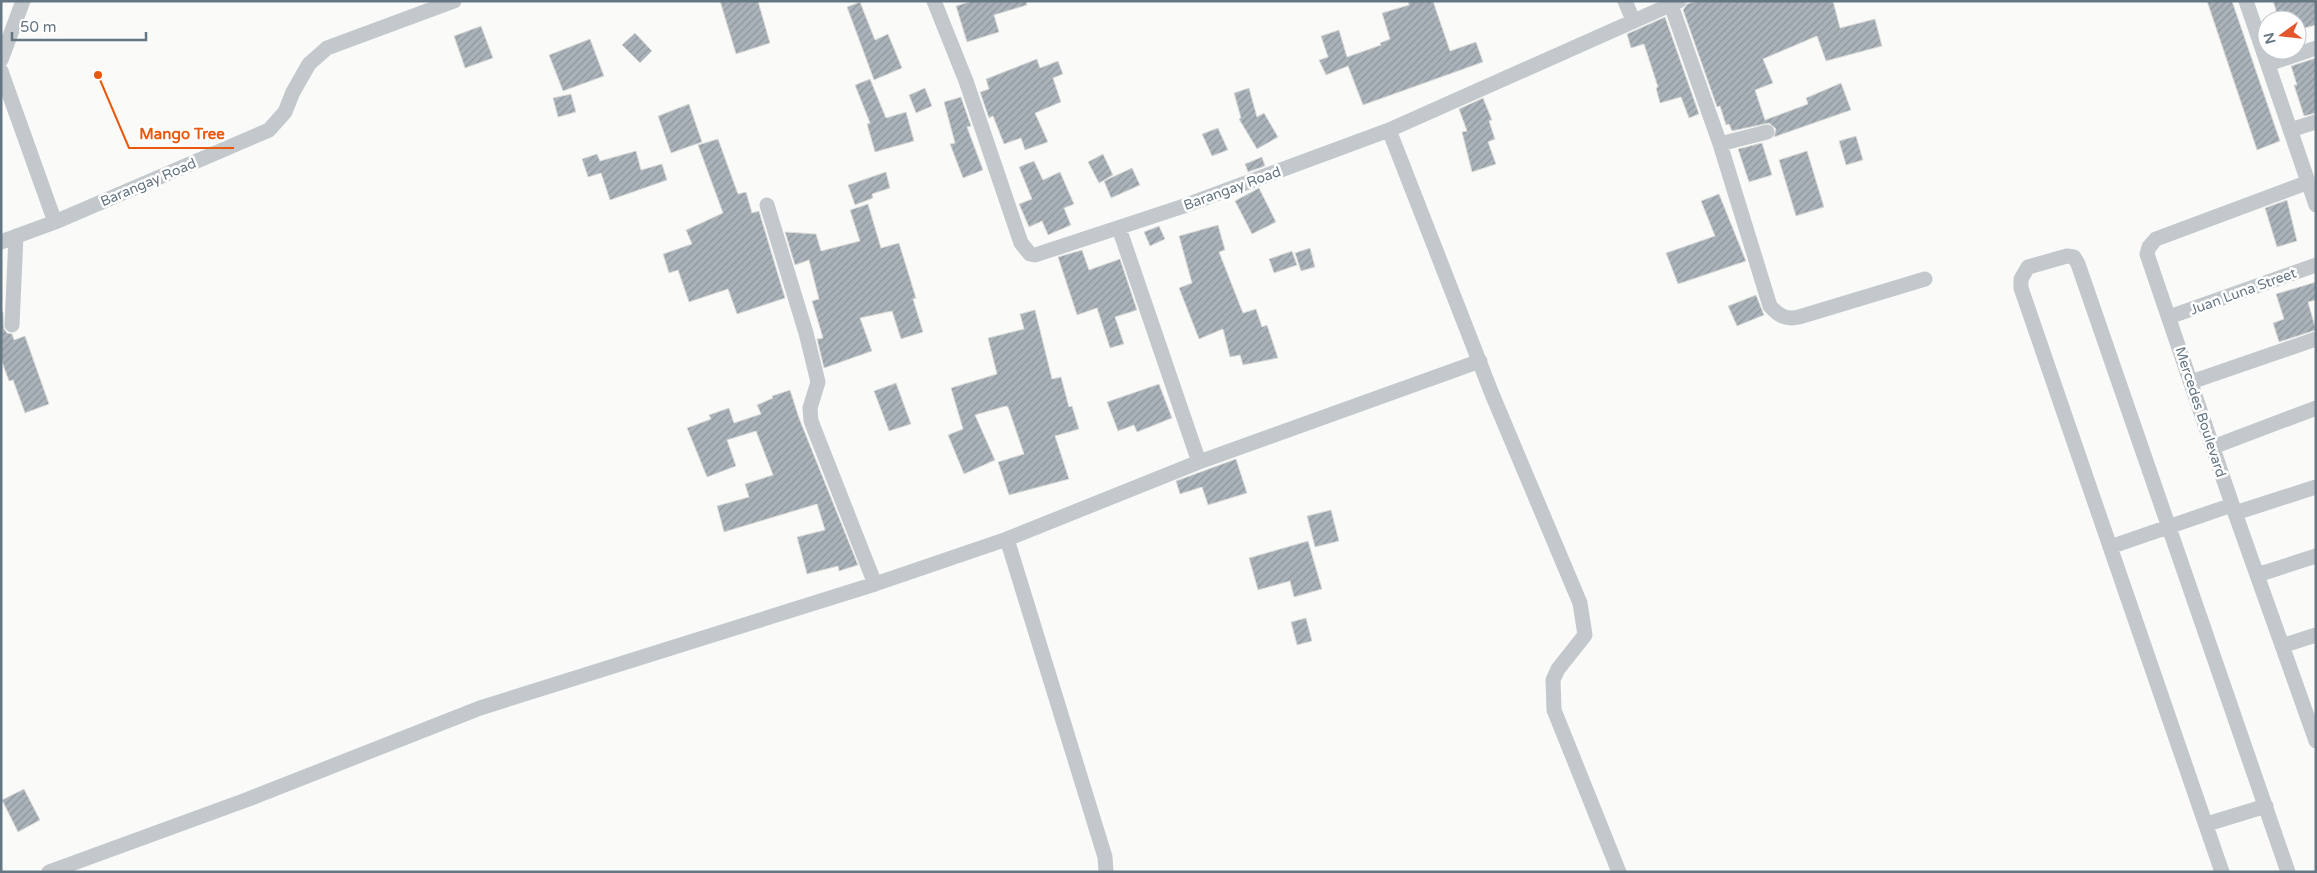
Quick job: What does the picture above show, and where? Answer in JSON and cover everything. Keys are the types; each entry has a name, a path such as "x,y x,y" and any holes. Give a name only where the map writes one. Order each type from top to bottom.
{"street":[{"path":"1,60 23,1"},
{"name":"Barangay Road","path":"8,239 55,222 269,130 285,112 293,92 309,64 328,48 454,1"},
{"name":"Barangay Road","path":"934,1 966,81 1021,243 1030,254 1040,254 1181,207 1389,130 1633,20 1675,3"},
{"path":"1625,1 1633,20"},
{"path":"2246,1 2313,195"},
{"path":"1675,3 1770,306 1782,317 1790,319 1799,318 1925,279"},
{"path":"2268,64 2316,48"},
{"path":"1,71 55,222"},
{"path":"2290,130 2316,122"},
{"path":"1389,130 1480,362 1580,603 1585,635 1558,669 1553,680 1554,710 1619,872"},
{"path":"1720,144 1767,132"},
{"name":"Mercedes Boulevard","path":"2313,195 2156,239 2149,247 2147,254 2233,509 2282,646 2310,708 2316,741"},
{"path":"767,205 806,333 818,382 810,408 811,421 875,584"},
{"path":"1119,228 1199,462"},
{"path":"8,239 12,325"},
{"path":"2222,872 2021,288 2021,278 2028,268 2067,256 2074,258 2078,264 2288,872"},
{"name":"Juan Luna Street","path":"2169,317 2316,265"},
{"path":"2191,382 2316,339"},
{"path":"49,872 246,800 480,708 875,584 1007,539 1199,462 1480,362"},
{"path":"2213,447 2316,408"},
{"path":"2110,547 2167,526 2316,487"},
{"path":"1007,539 1105,857 1106,872"},
{"path":"2257,575 2316,556"},
{"path":"2282,646 2316,635"},
{"path":"2207,824 2266,806"}],"building":[{"path":"720,1 758,1 770,43 736,54"},
{"path":"972,1 1026,1 1027,5 994,15 999,32 967,42 956,6"},
{"path":"1408,1 1433,1 1450,51 1476,42 1483,62 1363,105 1348,66 1326,75 1319,60 1328,57 1321,36 1339,30 1347,57 1381,45 1380,43 1390,39 1382,13 1409,5"},
{"path":"1697,1 1833,1 1840,28 1875,19 1882,46 1826,61 1817,36 1763,59 1773,83 1755,90 1765,120 1808,104 1806,98 1841,83 1851,110 1774,137 1776,129 1769,123 1732,131 1729,124 1726,125 1720,106 1717,107 1683,10 1687,4"},
{"path":"2207,1 2232,1 2280,141 2257,150"},
{"path":"2273,1 2316,1 2316,25 2307,27 2307,10 2276,10"},
{"path":"860,2 875,40 888,34 902,68 874,80 847,7"},
{"path":"1665,17 1699,114 1689,118 1681,97 1660,103 1656,88 1658,87 1644,44 1631,48 1627,34"},
{"path":"481,26 493,58 465,68 454,36"},
{"path":"635,33 652,51 640,63 622,45"},
{"path":"590,39 604,76 563,91 549,55"},
{"path":"2316,58 2316,113 2304,116 2294,85 2297,85 2291,66"},
{"path":"1037,59 1040,68 1058,61 1063,74 1053,78 1061,102 1035,113 1048,142 1025,150 1021,138 1004,144 993,116 989,118 980,92 989,89 986,79"},
{"path":"870,79 886,118 906,112 914,141 875,152 867,124 870,123 855,85"},
{"path":"925,88 932,106 916,113 909,95"},
{"path":"1249,88 1257,117 1264,113 1278,137 1257,149 1239,119 1241,118 1234,93"},
{"path":"571,94 576,112 558,117 553,98"},
{"path":"961,97 971,126 967,127 983,170 963,178 950,144 955,143 944,102"},
{"path":"1483,98 1492,120 1489,121 1495,139 1488,142 1496,164 1472,172 1462,132 1467,131 1459,109"},
{"path":"689,104 702,142 671,153 658,116"},
{"path":"1218,128 1228,150 1212,156 1202,134"},
{"path":"1856,136 1863,160 1846,165 1839,141"},
{"path":"718,139 738,194 746,192 752,213 759,211 785,298 737,314 728,289 689,302 678,270 669,273 663,254 692,244 686,230 723,213 698,145"},
{"path":"1762,143 1772,175 1749,182 1738,149"},
{"path":"636,151 641,170 662,164 667,180 610,200 601,173 588,177 582,159 597,154 600,161"},
{"path":"1807,151 1824,207 1796,216 1779,160"},
{"path":"1103,154 1113,175 1099,183 1088,162"},
{"path":"1262,157 1265,166 1248,172 1245,164"},
{"path":"1034,161 1043,180 1060,172 1074,204 1064,208 1071,225 1048,235 1042,221 1029,227 1019,204 1032,199 1019,167"},
{"path":"1132,168 1140,185 1111,198 1104,181"},
{"path":"886,172 890,188 872,194 873,198 855,205 848,185"},
{"path":"1259,188 1276,222 1252,234 1235,201"},
{"path":"1719,194 1746,261 1678,284 1666,253 1715,236 1701,201"},
{"path":"2287,200 2297,241 2277,247 2265,208"},
{"path":"868,204 881,248 899,243 916,298 913,299 923,332 901,339 892,311 860,318 872,351 824,368 817,339 823,338 812,301 819,299 809,260 795,265 785,232 816,234 821,251 860,241 850,210"},
{"path":"1218,225 1225,250 1219,252 1243,313 1256,309 1262,327 1267,325 1278,358 1243,365 1240,355 1230,357 1223,329 1199,339 1179,288 1192,283 1179,236"},
{"path":"1159,226 1165,239 1150,246 1144,232"},
{"path":"1310,248 1315,267 1301,271 1295,253"},
{"path":"1082,250 1089,270 1120,259 1137,310 1115,317 1124,344 1110,348 1097,308 1077,315 1058,257"},
{"path":"1292,251 1297,265 1274,273 1269,259"},
{"path":"2316,282 2316,300 2308,302 2316,330 2279,342 2273,323 2284,319 2276,294"},
{"path":"1756,295 1764,315 1737,326 1728,306"},
{"path":"1,310 3,312 4,329 7,333 12,334 14,340 25,336 49,404 25,413 13,380 9,381 1,359"},
{"path":"1035,310 1052,379 1061,377 1069,407 1072,406 1079,429 1055,436 1069,479 1009,495 998,462 1024,454 1008,407 975,415 995,460 964,474 948,435 963,429 951,388 997,374 988,338 1024,329 1020,314"},
{"path":"896,383 911,424 889,431 874,391"},
{"path":"1159,384 1172,418 1137,432 1134,425 1118,431 1107,402"},
{"path":"790,390 799,418 858,565 839,571 838,566 807,574 797,537 825,530 817,504 724,532 717,506 749,497 745,484 773,475 756,431 727,440 736,466 707,477 687,428 711,419 709,415 729,408 734,423 761,414 757,405 773,398 772,396"},
{"path":"1236,459 1247,493 1208,505 1202,487 1180,494 1176,481"},
{"path":"1331,510 1339,541 1315,547 1307,516"},
{"path":"1308,541 1322,589 1294,597 1290,581 1258,590 1249,558"},
{"path":"1306,618 1312,641 1297,645 1291,622"},
{"path":"24,789 40,820 18,832 2,800"}],"place":[{"name":"Mango Tree","path":"98,75"}]}
